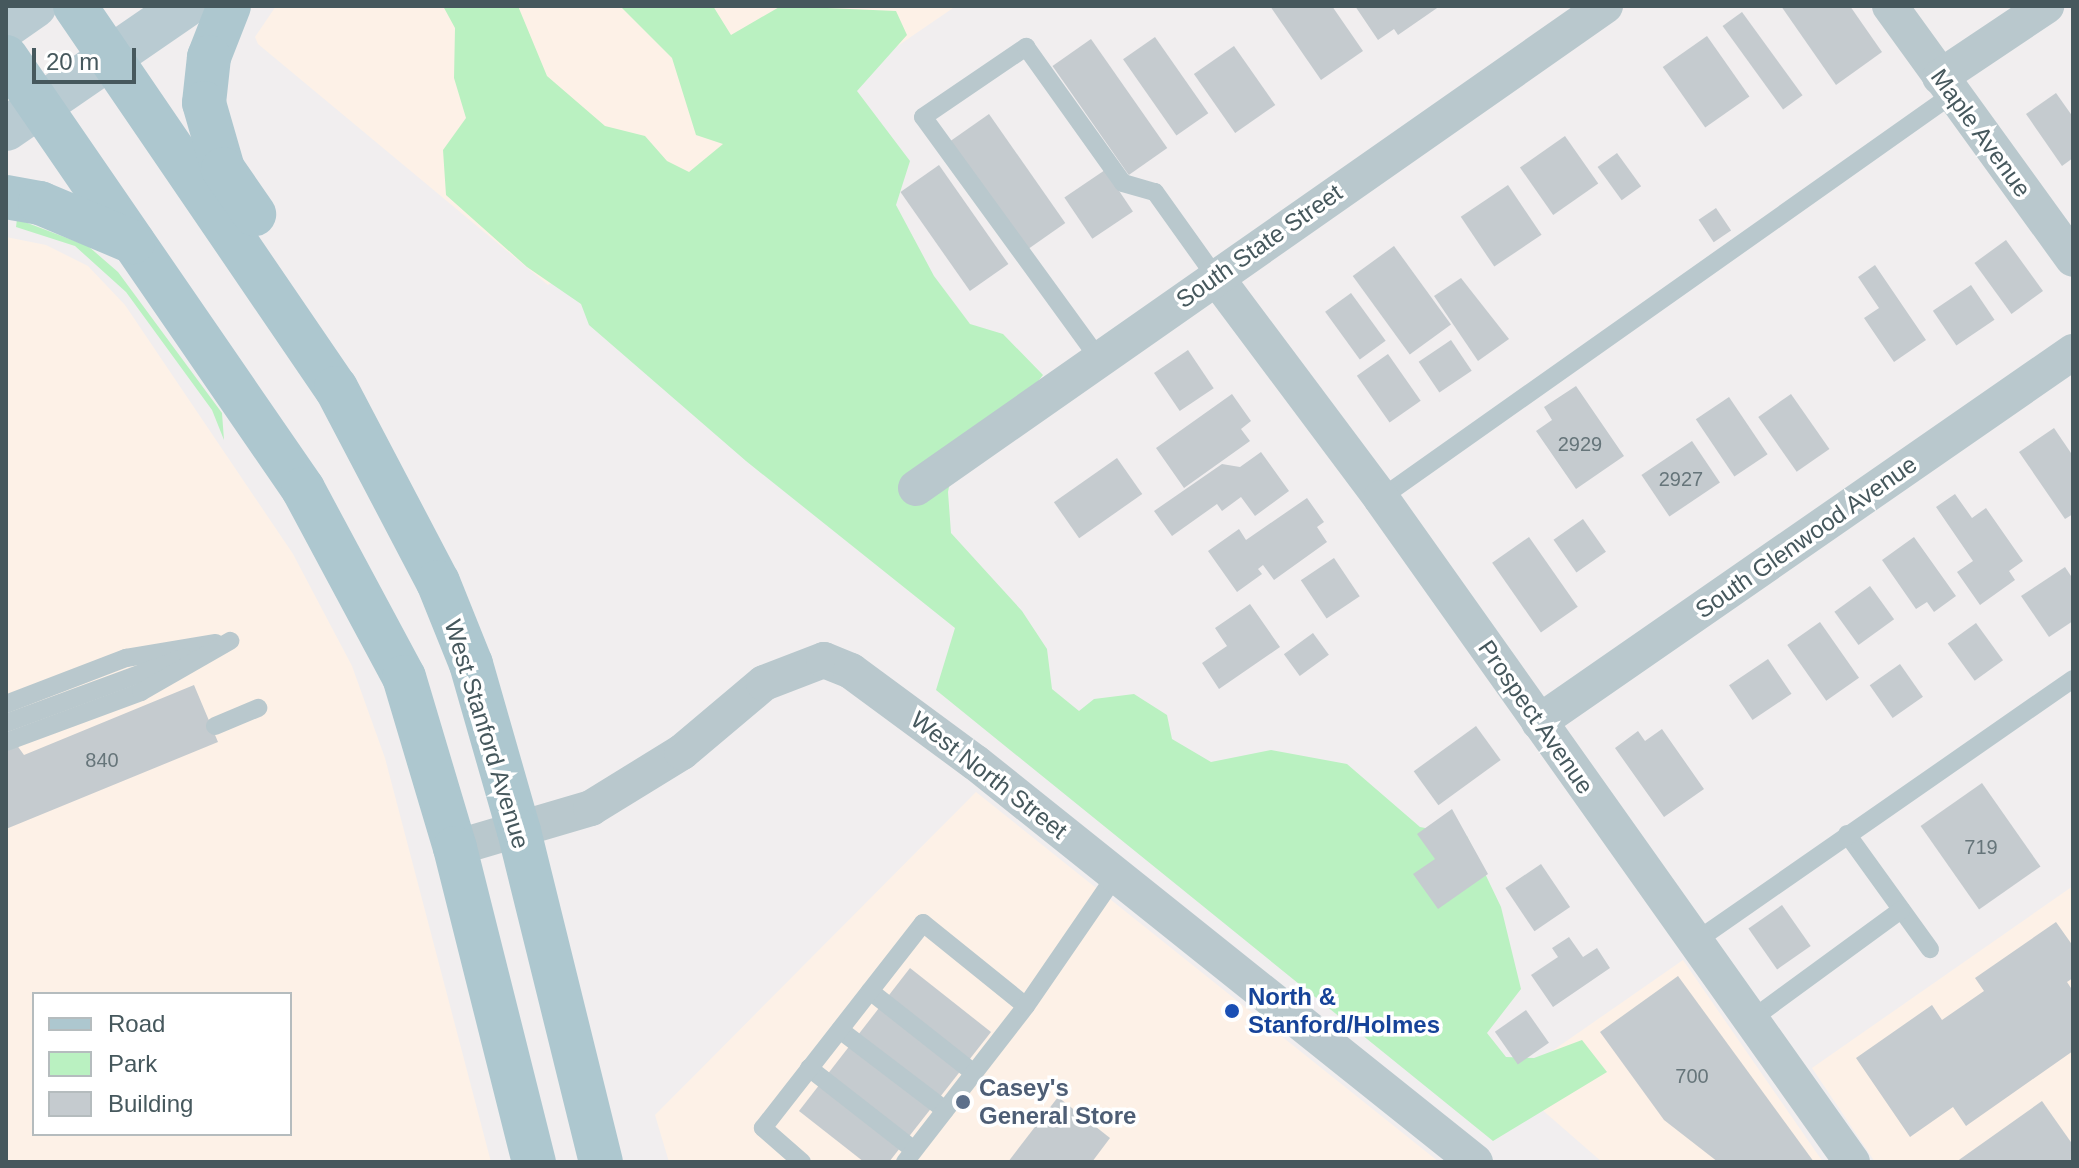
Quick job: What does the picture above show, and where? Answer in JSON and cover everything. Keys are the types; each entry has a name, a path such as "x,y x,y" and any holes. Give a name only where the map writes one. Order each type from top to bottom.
{"main road":[{"path":"6,26 35,6"},
{"name":"West Stanford Avenue","path":"75,6 336,388 444,596 471,664 519,831 601,1162"},
{"path":"23,117 185,6"},
{"path":"229,6 204,86 211,139 223,169 334,331 336,388"},
{"path":"6,57 23,117 133,242 303,489 359,586 404,677 455,848 534,1162"},
{"path":"6,197 40,203 133,242"}],"street":[{"name":"South State Street","path":"916,488 1605,6"},
{"name":"Maple Avenue","path":"1890,6 2073,259"},
{"path":"1947,86 2046,6"},
{"name":"Prospect Avenue","path":"1215,276 1381,498 1852,1162"},
{"name":"South Glenwood Avenue","path":"1539,722 2073,352"},
{"name":"West North Street","path":"455,848 591,808 682,752 764,683 824,660 899,704 1475,1162"}],"lane":[{"path":"1099,359 923,117 1026,47 1123,183 1155,192 1215,276"},
{"path":"1381,498 1947,86"},
{"path":"6,704 126,658 230,641"},
{"path":"6,723 230,641"},
{"path":"6,742 141,692 230,641"},
{"path":"1696,941 2073,679"},
{"path":"215,726 258,708"},
{"path":"1847,834 1930,949"},
{"path":"809,1068 909,1156 1026,1006 1043,973 1116,875"},
{"path":"1752,1019 1901,910"},
{"path":"802,1162 763,1128 923,923 1026,1006"},
{"path":"870,991 974,1073"},
{"path":"840,1030 945,1110"}],"shaded area":[{"path":"276,6 956,6 548,285 258,44 255,37"},
{"path":"6,237 46,245 88,266 125,305 293,554 352,666 385,758 491,1162 6,1162"},
{"path":"976,792 1439,1162 669,1162 655,1115"},
{"path":"2073,886 2073,1162 1875,1162 1812,1068"},
{"path":"1683,960 1823,1162 1602,1162 1509,1081"}],"green space":[{"path":"443,6 518,6 547,76 605,126 645,136 667,161 689,172 723,144 696,135 672,58 620,6 713,6 731,35 781,6 896,11 907,35 857,91 910,161 896,205 934,276 970,324 1003,334 1043,375 1018,407 956,452 948,492 951,533 1022,611 1047,649 1052,689 1079,711 1094,699 1134,694 1167,715 1172,739 1211,762 1271,750 1347,764 1420,827 1467,836 1501,907 1521,989 1487,1033 1506,1057 1534,1058 1582,1040 1607,1072 1493,1141 936,690 955,628 746,461 589,325 581,304 527,267 446,195 443,150 466,118 454,78 455,28"},
{"path":"17,219 88,246 118,272 222,413 224,440 212,410 126,292 75,246 16,227"}],"building":[{"path":"1270,6 1332,6 1363,51 1321,80"},
{"path":"1355,6 1440,6 1398,35 1394,29 1378,40"},
{"path":"1781,6 1850,6 1882,52 1836,85"},
{"path":"1742,12 1803,95 1783,109 1723,26"},
{"path":"1707,36 1749,97 1705,128 1663,67"},
{"path":"1155,37 1208,113 1176,136 1123,59"},
{"path":"1091,39 1167,148 1129,175 1052,66"},
{"path":"1234,46 1275,105 1235,133 1194,74"},
{"path":"2056,93 2073,117 2073,158 2062,166 2026,114"},
{"path":"989,114 1065,223 1027,250 950,141"},
{"path":"1565,136 1598,184 1553,215 1520,168"},
{"path":"1617,153 1641,186 1622,200 1598,167"},
{"path":"939,165 1008,264 970,291 900,192"},
{"path":"1105,170 1133,211 1092,239 1064,197"},
{"path":"1508,185 1542,235 1494,267 1461,217"},
{"path":"1716,208 1731,230 1714,242 1699,220"},
{"path":"2006,240 2043,291 2011,314 1974,263"},
{"path":"1394,246 1451,324 1410,354 1353,276"},
{"path":"1875,265 1926,340 1894,362 1864,318 1879,308 1858,277"},
{"path":"1461,278 1509,339 1478,361 1434,296"},
{"path":"1971,285 1994,320 1956,346 1933,311"},
{"path":"1351,293 1386,341 1360,360 1325,312"},
{"path":"1451,340 1472,371 1439,392 1419,362"},
{"path":"1188,350 1214,388 1180,411 1154,373"},
{"path":"1388,354 1421,401 1390,422 1357,376"},
{"path":"1576,386 1624,456 1576,489 1536,431 1552,420 1544,407"},
{"path":"1232,394 1251,421 1241,429 1250,441 1184,488 1156,448"},
{"path":"1791,394 1829,449 1797,472 1758,417"},
{"path":"1729,397 1768,454 1734,477 1696,419"},
{"path":"2054,428 2073,456 2073,514 2065,519 2019,452"},
{"path":"1692,441 1720,482 1669,517 1641,475"},
{"path":"1261,452 1289,491 1255,516 1241,497 1222,511 1217,504 1172,536 1154,511 1222,464 1240,467"},
{"path":"1117,458 1142,494 1079,538 1054,502"},
{"path":"1955,494 1972,518 1986,508 2023,561 2009,571 2015,580 1980,605 1957,572 1973,561 1936,507"},
{"path":"1307,498 1324,522 1317,527 1327,542 1274,580 1263,565 1258,569 1262,574 1237,592 1208,551 1239,529 1246,540"},
{"path":"1583,519 1606,552 1576,572 1554,540"},
{"path":"1529,537 1578,607 1541,632 1492,563"},
{"path":"1914,537 1956,596 1934,612 1927,602 1916,609 1882,560"},
{"path":"1334,558 1360,596 1327,619 1301,580"},
{"path":"2065,567 2073,579 2073,621 2049,637 2021,596"},
{"path":"1870,586 1894,619 1859,645 1834,612"},
{"path":"1250,604 1280,647 1219,689 1202,663 1227,646 1215,628"},
{"path":"1820,622 1859,678 1826,701 1787,645"},
{"path":"1976,623 2003,660 1975,681 1948,644"},
{"path":"1313,633 1329,655 1300,676 1284,654"},
{"path":"1768,659 1791,694 1753,720 1729,685"},
{"path":"1900,664 1923,697 1893,718 1870,685"},
{"path":"194,685 218,742 6,829 6,730 24,755"},
{"path":"1476,726 1501,760 1438,805 1414,771"},
{"path":"1662,729 1704,789 1664,817 1615,748 1638,731 1645,741"},
{"path":"1982,783 2041,867 1979,910 1921,826"},
{"path":"1452,809 1488,874 1438,909 1413,874 1435,859 1417,834"},
{"path":"1541,864 1570,907 1534,931 1505,888"},
{"path":"1782,905 1811,946 1777,969 1748,929"},
{"path":"2056,922 2073,946 2073,978 2067,982 2073,991 2073,1051 1966,1126 1953,1107 1910,1137 1856,1058 1932,1005 1942,1020 1984,991 1975,978"},
{"path":"1569,937 1583,957 1597,948 1610,968 1553,1007 1531,975 1558,957 1552,948"},
{"path":"910,968 991,1032 889,1162 864,1162 799,1111"},
{"path":"1678,976 1814,1162 1718,1162 1664,1120 1600,1032"},
{"path":"1526,1010 1549,1043 1518,1065 1495,1032"},
{"path":"1058,1097 1110,1138 1092,1162 1008,1162"},
{"path":"2042,1101 2073,1145 2073,1162 1956,1162"}],"place":[{"name":"North & Stanford/Holmes","path":"1232,1011"},
{"name":"Casey's General Store","path":"963,1102"}]}
